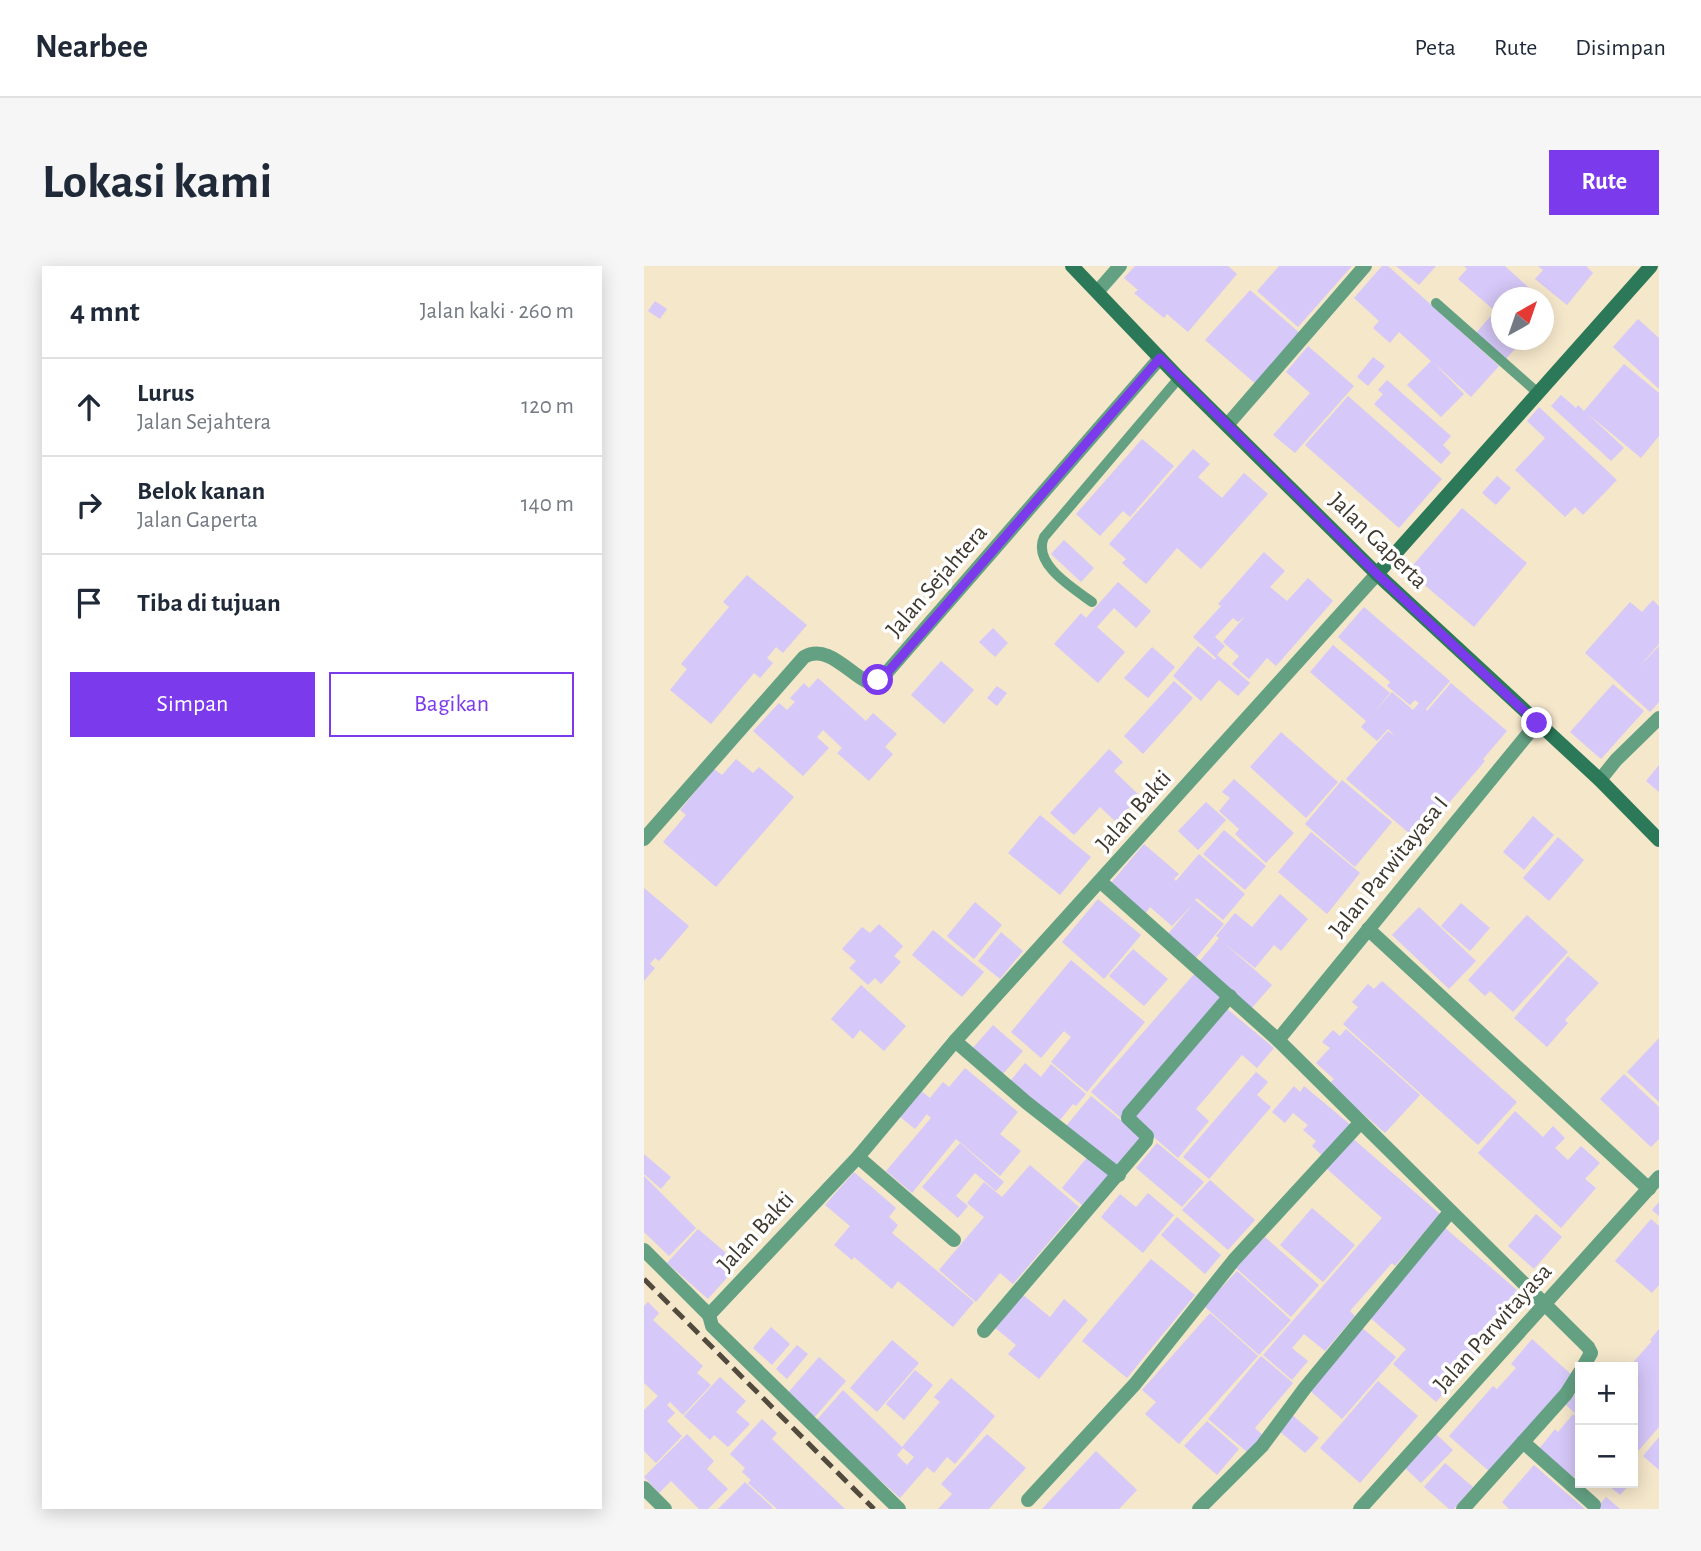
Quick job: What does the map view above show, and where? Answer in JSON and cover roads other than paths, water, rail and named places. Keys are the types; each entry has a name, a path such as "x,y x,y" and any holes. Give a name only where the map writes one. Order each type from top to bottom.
{"street":[{"name":"Jalan Gaperta","path":"1072,266 1179,378 1377,574 1600,780 1659,840"},
{"path":"1098,291 1120,266"},
{"path":"1228,424 1365,266"},
{"name":"Jalan Bakti","path":"709,1315 858,1157 955,1041 1101,882 1651,266"},
{"name":"Jalan Sejahtera","path":"644,839 804,657 822,653 866,681 882,678 1160,358"},
{"path":"1600,780 1616,760 1659,718"},
{"name":"Jalan Parwitayasa I","path":"1278,1040 1537,723"},
{"path":"1101,882 1278,1040 1590,1350 1586,1362"},
{"path":"1368,929 1649,1189"},
{"path":"984,1331 1147,1139 1147,1136 1130,1122 1129,1114 1230,996"},
{"path":"955,1041 1027,1103 1119,1175"},
{"path":"1028,1500 1135,1384 1234,1260 1360,1123"},
{"path":"858,1157 954,1240"},
{"name":"Jalan Parwitayasa","path":"1360,1509 1659,1177"},
{"path":"1199,1509 1262,1446 1305,1388 1450,1212"},
{"path":"644,1250 709,1315 712,1326 899,1509"},
{"path":"1463,1509 1566,1394 1575,1380"},
{"path":"1523,1442 1594,1505"},
{"path":"644,1488 665,1509"}],"lane":[{"path":"1436,303 1538,393"},
{"path":"1091,602 1051,568 1043,555 1041,545 1044,537 1179,378"}],"railway":[{"path":"644,1279 874,1509"}]}
